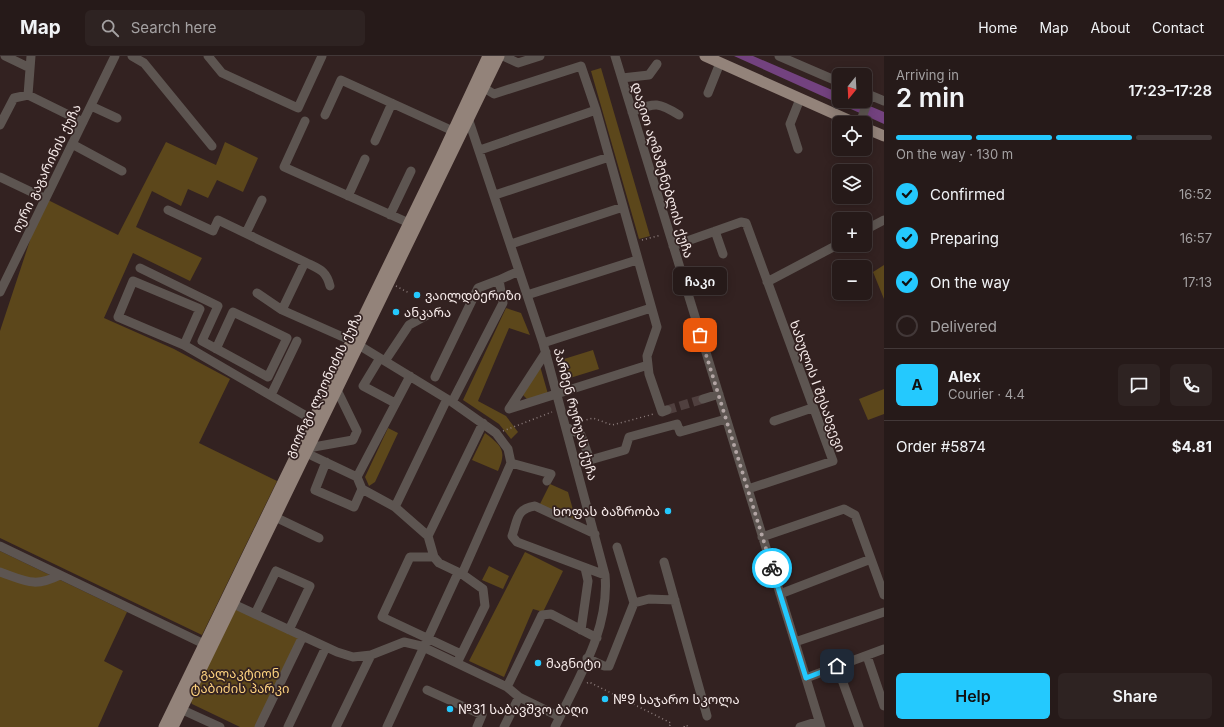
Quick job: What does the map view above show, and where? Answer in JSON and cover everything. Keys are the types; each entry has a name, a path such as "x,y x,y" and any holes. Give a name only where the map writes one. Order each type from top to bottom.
{"main road":[{"name":"გიორგი ლეონიძის ქუჩა","path":"164,727 178,707 304,450 337,390 355,343 409,223 465,108 488,56"},
{"name":"გიორგი ლეონიძის ქუჩა","path":"173,727 178,707 204,644 229,602 275,517 304,450 314,420 389,283 499,56"},
{"path":"707,56 720,64 800,99 846,116"},
{"path":"872,131 884,136"}],"street":[{"path":"5,56 30,68"},
{"path":"28,95 31,56"},
{"name":"იური გაგარინის ქუჩა","path":"0,292 44,198 115,56"},
{"path":"132,56 144,63 212,146"},
{"path":"208,56 222,73 298,108 322,56"},
{"path":"503,56 518,63 540,56"},
{"name":"დავით აღმაშენებლის ქუჩა","path":"615,56 820,724"},
{"path":"779,56 832,79"},
{"path":"622,78 650,75 657,64"},
{"path":"708,93 720,64"},
{"path":"484,88 494,94 581,66 596,110 650,308 657,327 647,356 648,365 664,411"},
{"path":"325,115 341,80 454,131"},
{"path":"0,125 14,98 28,95 83,122"},
{"path":"872,98 884,101"},
{"path":"798,149 790,124 800,99"},
{"path":"375,141 392,103"},
{"path":"632,112 655,103 668,108 679,115"},
{"path":"91,106 117,118"},
{"name":"პარმენ რურუას ქუჩა","path":"465,108 546,352 605,575 607,594 597,638 555,727"},
{"path":"480,150 596,110"},
{"path":"305,121 284,167 409,223"},
{"path":"72,144 122,170"},
{"path":"495,195 609,157"},
{"path":"348,196 365,159"},
{"path":"390,215 412,172"},
{"path":"0,178 44,198"},
{"path":"246,233 262,200"},
{"path":"511,244 623,207"},
{"path":"168,210 212,231 218,220 246,233 325,273 328,277 330,286"},
{"path":"872,226 884,220"},
{"name":"ხახულის I შესახვევი","path":"673,246 741,222 746,223 812,408 833,461 748,490"},
{"path":"715,231 723,254"},
{"path":"767,282 832,248"},
{"path":"527,295 637,260"},
{"path":"282,310 305,262"},
{"path":"140,268 218,306 202,341 268,377 287,338 233,312 216,348"},
{"path":"435,377 478,288 519,271"},
{"path":"395,507 450,400 503,303 499,280"},
{"path":"184,345 200,309 133,281 118,317 184,345 314,420"},
{"path":"257,293 282,310 355,343 450,400 496,433 508,448 511,462 460,574 428,638 387,727"},
{"path":"543,343 650,308"},
{"path":"395,403 364,386 382,359 409,325 429,314"},
{"path":"271,395 297,342"},
{"path":"546,352 509,409 648,365"},
{"path":"235,375 240,362"},
{"path":"357,477 410,376"},
{"path":"304,450 353,440 357,431 337,390"},
{"path":"703,399 719,394"},
{"path":"774,420 812,408"},
{"path":"566,426 581,435 590,460 626,450 629,437 678,424 680,432 726,419"},
{"path":"428,536 483,423"},
{"path":"304,450 357,477 362,489 395,507 428,536 434,558 439,563 460,574 483,589 485,606 457,663"},
{"path":"326,462 315,490 354,507 362,489"},
{"path":"511,462 551,474 548,481"},
{"path":"595,534 535,506 524,508 519,514 512,536 517,542 605,575"},
{"path":"762,537 844,510 855,515 884,595"},
{"path":"275,517 319,538"},
{"path":"0,546 204,644"},
{"path":"587,658 604,666 609,666 634,603 617,547"},
{"path":"434,558 410,557 382,617 461,654"},
{"path":"780,594 871,559"},
{"path":"664,562 707,716"},
{"path":"581,630 588,581 585,568"},
{"path":"255,614 276,571 310,586 289,630"},
{"path":"0,572 31,583 46,582 60,575"},
{"path":"634,603 650,599 675,600"},
{"path":"229,602 326,647 353,657 371,655 404,642 424,647 507,687 519,697 560,717"},
{"path":"794,642 884,612"},
{"path":"507,687 542,615 550,614 597,638"},
{"path":"259,727 303,636"},
{"path":"288,727 326,647"},
{"path":"806,678 884,649"},
{"path":"336,727 371,655"},
{"path":"867,656 884,706"},
{"path":"837,666 859,727"},
{"path":"427,690 482,716 477,727"},
{"path":"504,727 519,697"},
{"path":"178,707 220,727"},
{"path":"800,727 820,724"}],"path":[{"path":"632,243 669,232"},
{"path":"389,283 409,293"},
{"path":"496,433 562,409"},
{"path":"566,426 593,418 612,425 664,411"},
{"path":"584,684 589,682 671,724 669,727"},
{"path":"684,727 685,725 690,727"}],"green space":[{"path":"601,68 650,236 639,239 591,71"},
{"path":"166,142 216,165 225,142 258,158 243,192 217,180 208,198 188,189 181,206 152,191 136,227 202,258 190,281 133,253 104,318 174,349 230,379 199,443 277,481 202,635 0,538 0,331 44,198 118,235"},
{"path":"884,265 884,299 873,272"},
{"path":"506,308 521,313 530,335 509,328 478,401 506,416 518,432 511,439 499,424 463,400"},
{"path":"593,350 599,369 570,378 564,359"},
{"path":"540,366 548,394 527,399 521,393"},
{"path":"884,389 884,414 868,420 859,399"},
{"path":"388,428 398,433 375,482 369,486 365,477"},
{"path":"485,433 499,445 501,449 502,458 498,471 472,460"},
{"path":"550,484 568,492 577,524 539,506"},
{"path":"0,551 127,612 104,661 123,671 98,727 0,727"},
{"path":"525,552 563,571 543,612 533,609 504,677 469,661"},
{"path":"489,566 509,576 503,589 482,580"},
{"name":"გალაკტიონ ტაბიძის პარკი","path":"235,607 300,637 258,727 240,727 192,704 190,699"}],"shaded area":[{"path":"734,56 753,56 832,90 832,100"},
{"path":"872,107 884,112 884,124 872,119 872,116 866,116 849,108"}],"tunnel":[{"path":"667,410 703,399"}],"way so far":[{"path":"700,335 772,568"}],"place":[{"name":"ვაილდბერიზი","path":"417,295"},
{"name":"ანკარა","path":"396,312"},
{"name":"ჩაკი","path":"700,335"},
{"name":"Ხოფას Ბაზრობა","path":"668,511"},
{"name":"მაგნიტი","path":"538,663"},
{"name":"№9 საჯარო სკოლა","path":"605,699"},
{"name":"№31 საბავშვო ბაღი","path":"450,709"}],"route":[{"path":"772,568 806,678 837,666"}]}
